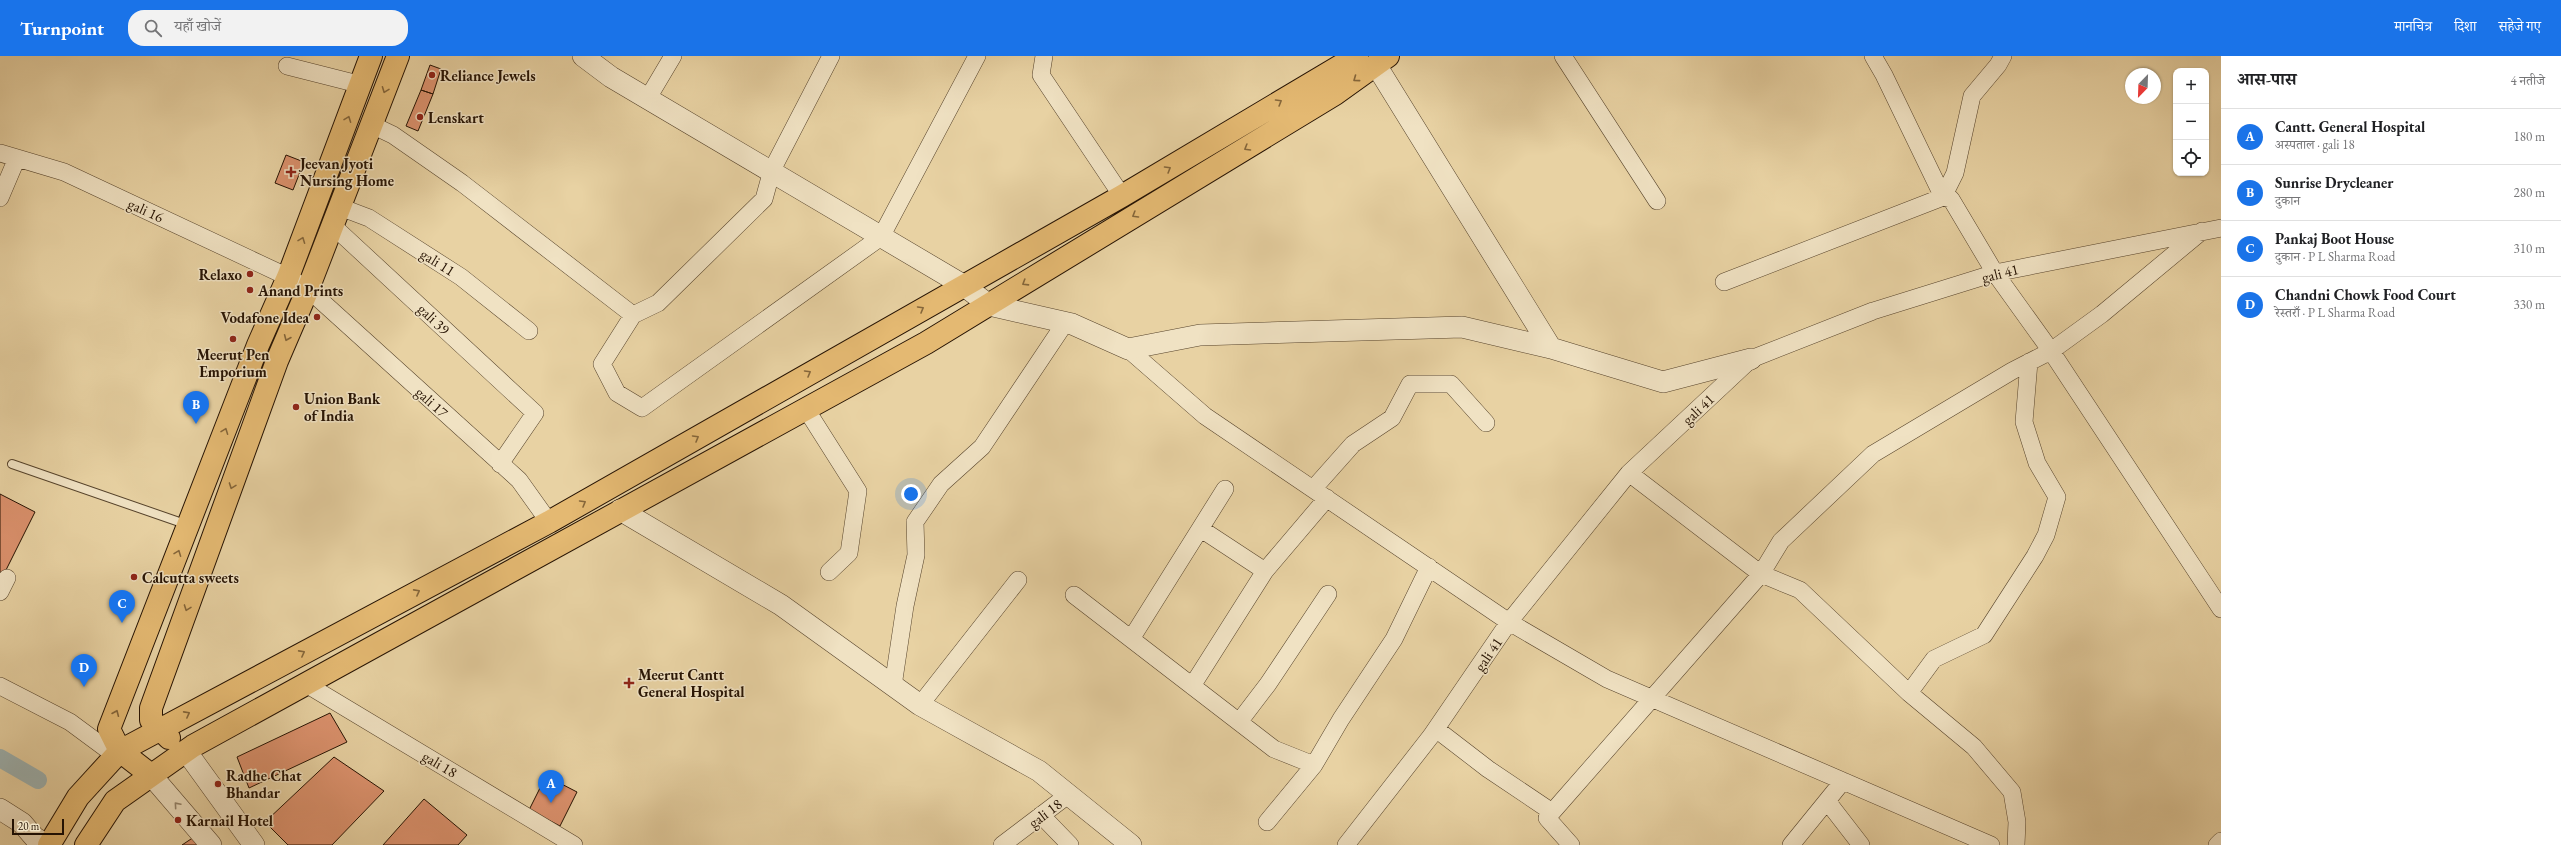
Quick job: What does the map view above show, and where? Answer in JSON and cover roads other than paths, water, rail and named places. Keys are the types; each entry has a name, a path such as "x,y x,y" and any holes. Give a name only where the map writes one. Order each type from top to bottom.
{"main road":[{"path":"151,775 118,754 109,729 258,345 288,277 362,86 371,56"},
{"path":"186,751 158,729 151,720 151,708 277,361 308,289 398,56"},
{"path":"38,843 118,754 158,729 549,522 963,285 1122,196 1374,59"},
{"path":"94,841 115,801 186,751 989,305 1329,98 1374,59"}],"street":[{"path":"583,56 611,77 772,170 963,285 989,305 1065,323 1128,349 1205,416 1509,622 1607,679 1991,845"},
{"path":"648,98 673,56"},
{"path":"832,56 772,170 764,199 658,303 633,315 602,364 618,393 642,408 881,237 977,56"},
{"path":"1044,56 1041,75 1122,196"},
{"path":"1563,56 1657,201"},
{"path":"1873,56 1884,75 1943,197"},
{"path":"1943,197 1955,173 1972,96 1998,65 2003,56"},
{"path":"1374,59 1551,348"},
{"path":"287,66 362,86"},
{"path":"372,125 393,135 462,183 633,315"},
{"name":"gali 16","path":"0,153 64,172 288,277 308,289"},
{"path":"0,198 17,158"},
{"path":"1724,282 1943,197 1951,199 1995,273 2051,351 2221,609"},
{"name":"gali 11","path":"336,216 369,218 461,277 529,330"},
{"name":"gali 39","path":"336,216 535,413 500,464"},
{"name":"gali 41","path":"1346,845 1436,729 1509,622 1629,473 1751,359 1873,311 1995,273 2203,230 2221,228"},
{"path":"1571,845 1547,818 1583,779 1650,698 1761,574 1781,541 1873,454 2029,362 2051,351 2102,314 2203,230"},
{"name":"gali 17","path":"308,289 519,480 549,522"},
{"path":"893,686 905,606 916,555 915,522 941,484 982,447 1065,323"},
{"path":"1128,349 1200,335 1462,327 1551,348 1663,382 1751,359"},
{"path":"1909,693 1934,659 1984,635 2024,574 2046,536 2057,497 2037,463 2024,422 2029,362"},
{"path":"1192,686 1265,571 1320,494 1353,444 1392,418 1410,384 1451,384 1486,423"},
{"path":"806,408 858,491 849,553 829,572"},
{"path":"1629,473 1761,574 1800,590 1909,693 1974,747 2012,792 2017,822 2016,845"},
{"path":"1131,639 1225,489"},
{"path":"620,510 782,605 920,705 1039,771 1131,845"},
{"path":"1201,529 1265,571"},
{"path":"1267,822 1314,765 1341,719 1394,639 1429,567"},
{"path":"920,705 1018,580"},
{"path":"1239,722 1268,684 1328,594"},
{"path":"1074,595 1274,749 1314,765"},
{"name":"gali 18","path":"306,684 574,845"},
{"path":"0,686 70,722 118,754"},
{"path":"1436,729 1488,769 1552,812"},
{"path":"186,751 254,845"},
{"path":"151,775 211,845"},
{"path":"1791,845 1843,781"},
{"name":"gali 18","path":"1002,845 1021,840 1041,815 1068,795"},
{"path":"1827,801 1861,845"},
{"path":"0,809 22,823 38,843"},
{"path":"1041,815 1070,845"},
{"path":"2217,845 2221,841"}],"lane":[{"path":"12,464 189,525"}],"waterway":[{"path":"0,758 38,780"}],"place":[{"name":"Reliance Jewels","path":"432,75"},
{"name":"Lenskart","path":"420,117"},
{"name":"Jeevan Jyoti Nursing Home","path":"291,172"},
{"name":"Relaxo","path":"250,274"},
{"name":"Anand Prints","path":"250,290"},
{"name":"Vodafone Idea","path":"317,317"},
{"name":"Meerut Pen Emporium","path":"233,339"},
{"name":"Union Bank of India","path":"296,407"},
{"name":"Sunrise Drycleaner","path":"196,424"},
{"name":"Calcutta sweets","path":"134,577"},
{"name":"Pankaj Boot House","path":"122,623"},
{"name":"Meerut Cantt General Hospital","path":"629,683"},
{"name":"Chandni Chowk Food Court","path":"84,687"},
{"name":"Radhe Chat Bhandar","path":"218,784"},
{"name":"Cantt. General Hospital","path":"551,803"},
{"name":"Karnail Hotel","path":"178,820"}]}
